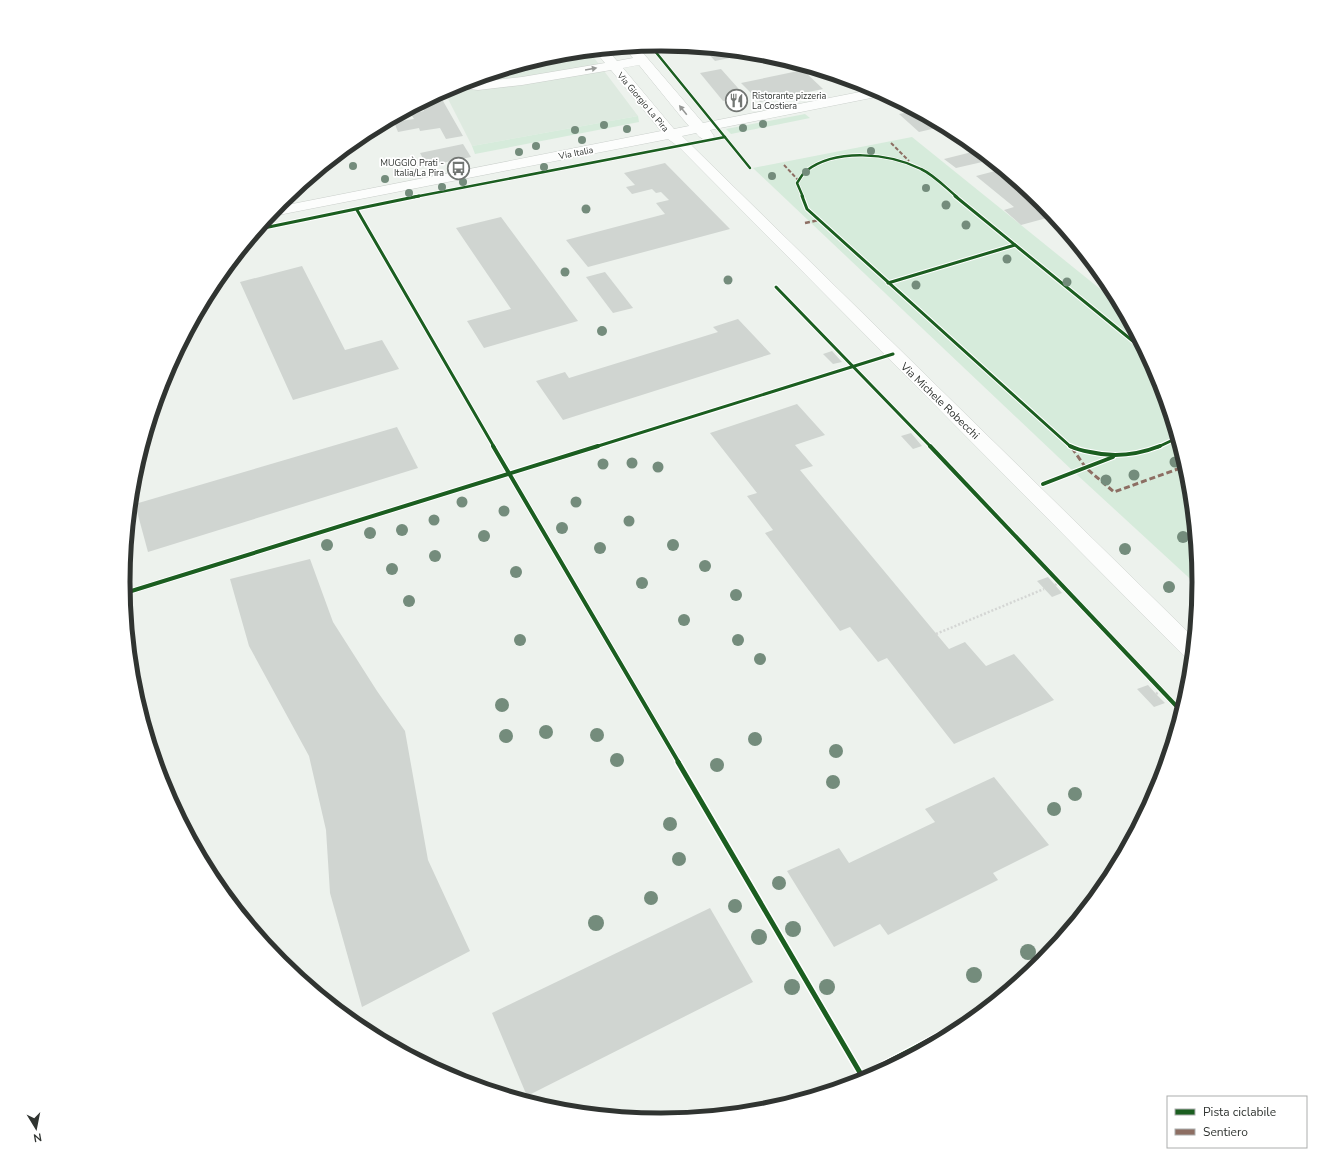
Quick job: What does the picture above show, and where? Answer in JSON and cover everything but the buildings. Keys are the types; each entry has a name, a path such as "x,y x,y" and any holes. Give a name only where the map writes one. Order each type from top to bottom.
{"street":[{"path":"635,52 698,128 711,140"},
{"path":"473,86 522,81 617,53"},
{"path":"537,66 554,65 606,57 642,61"},
{"name":"Via Giorgio La Pira","path":"606,57 670,134"},
{"path":"522,81 533,73 554,65"},
{"name":"Via Italia","path":"282,211 871,94"},
{"name":"Via Michele Robecchi","path":"670,134 684,144 893,354 1188,646"}],"path":[{"path":"1055,577 1066,588"},
{"path":"1055,585 1060,582"},
{"path":"936,634 1044,589"},
{"path":"1156,685 1166,696"},
{"path":"1156,694 1162,690"}],"shaded area":[{"path":"593,56 638,116 472,146 447,96 491,79 558,61"}],"green space":[{"path":"805,114 810,118 731,134 726,129"},
{"path":"638,116 639,122 475,154 472,146"},
{"path":"912,137 1108,295 1138,347 1164,411 1182,478 1188,513 1192,581 1074,472 753,168"}],"marked path":[{"path":"891,143 909,161"},
{"path":"784,165 799,181"},
{"path":"805,223 819,220"},
{"path":"1072,448 1086,468 1114,492 1180,468"}],"cycle path":[{"path":"655,51 750,168"},
{"path":"266,228 499,180 725,137"},
{"path":"1136,344 922,169 889,157 864,155 851,156 838,158 815,165 805,172 797,183 807,209 1071,447 1100,454 1125,456 1149,450 1173,440"},
{"path":"357,210 861,1074"},
{"path":"888,283 1015,245"},
{"path":"776,287 988,506 1177,707"},
{"path":"131,591 893,354"},
{"path":"1043,484 1113,457"},
{"path":"906,1053 930,1040"}],"place":[{"name":"Ristorante pizzeria La Costiera","path":"737,101"},
{"name":"MUGGIÒ Prati - Italia/La Pira","path":"459,168"}]}
